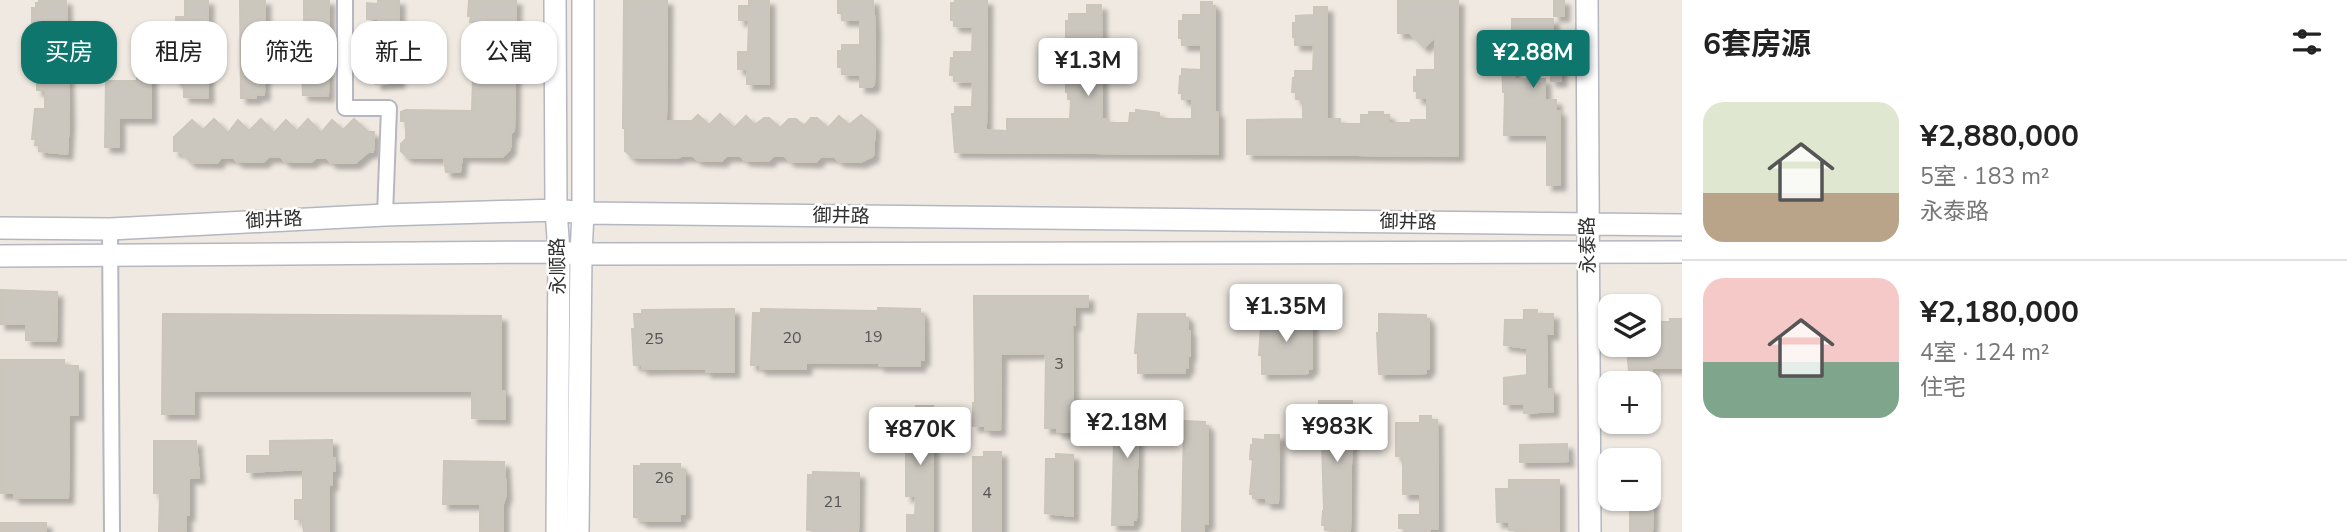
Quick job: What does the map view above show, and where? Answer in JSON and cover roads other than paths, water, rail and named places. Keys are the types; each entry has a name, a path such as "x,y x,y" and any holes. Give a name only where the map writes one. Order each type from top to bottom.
{"street":[{"path":"345,0 345,108 389,108 386,215"},
{"name":"永顺路","path":"555,0 556,210 570,253 578,532"},
{"name":"永顺路","path":"557,532 570,253 583,213 583,0"},
{"name":"永泰路","path":"1587,0 1590,532"},
{"name":"御井路","path":"0,228 110,229 386,215 556,210 583,213 1682,225"},
{"path":"110,229 112,532"},
{"name":"御井路","path":"0,256 1682,252"}]}
